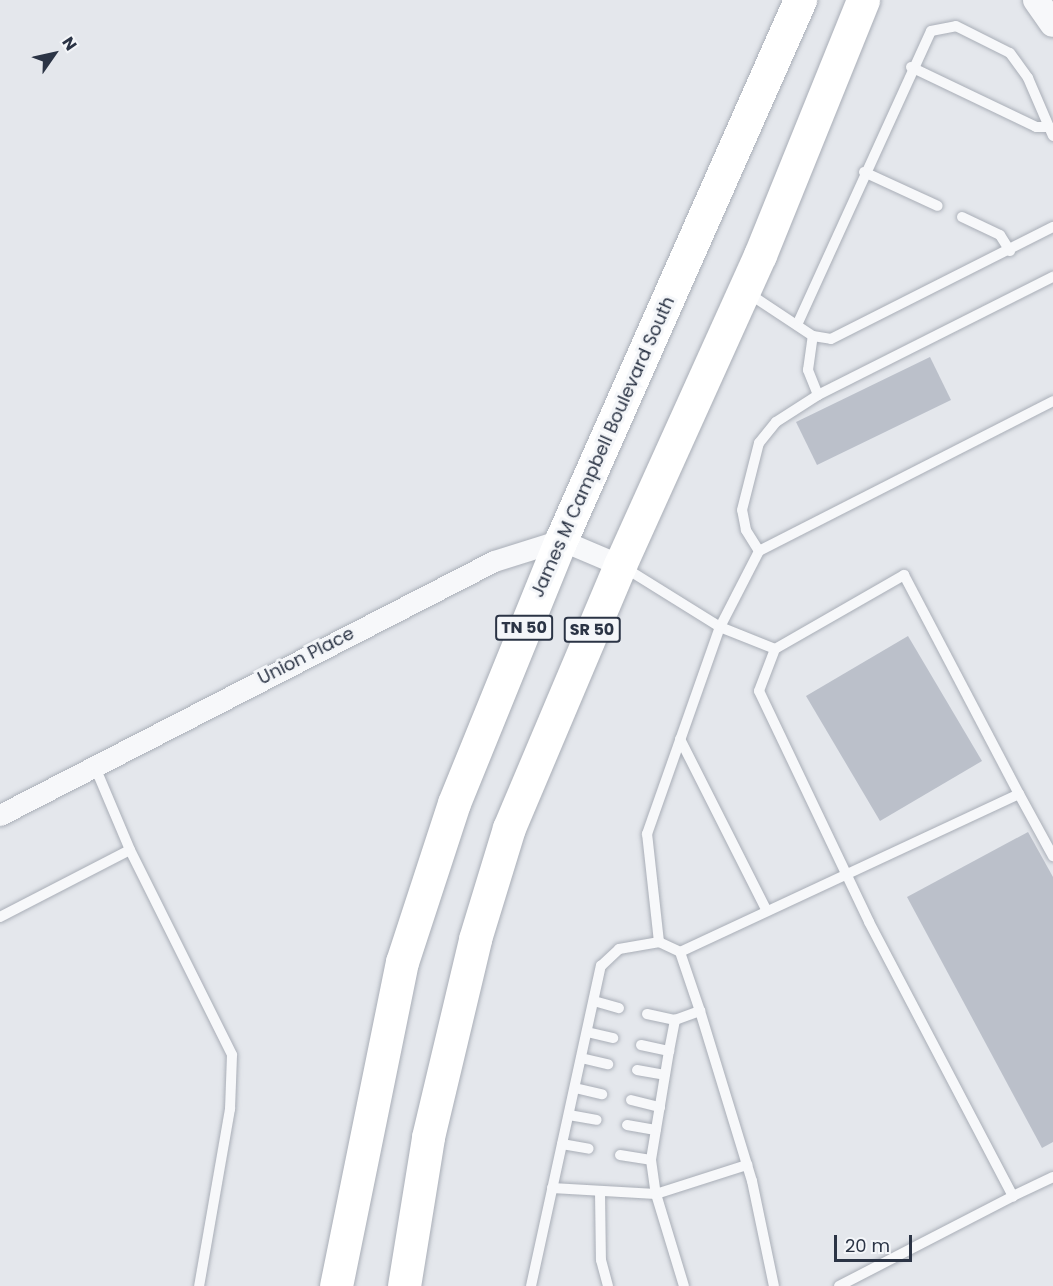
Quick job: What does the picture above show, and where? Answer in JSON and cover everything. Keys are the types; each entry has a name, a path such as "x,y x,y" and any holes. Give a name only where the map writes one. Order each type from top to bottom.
{"main road":[{"name":"James M Campbell Boulevard South","path":"336,1286 402,962 454,803 561,540 800,0"},
{"name":"SR 50","path":"404,1286 428,1137 475,939 532,768 620,565 744,290 863,0"}],"street":[{"path":"561,540 620,565"},
{"name":"Union Place","path":"0,815 494,561 561,540"}],"lane":[{"path":"797,325 911,67 931,31 956,26 1018,61 1051,131"},
{"path":"911,67 1036,127 1051,131"},
{"path":"864,172 938,206"},
{"path":"962,217 1000,234 1010,251"},
{"path":"744,290 813,336 839,336 1053,228"},
{"path":"759,551 746,530 742,510 759,443 776,422 818,395 1053,278"},
{"path":"813,336 808,370 818,395"},
{"path":"659,942 647,834 720,627 759,551 1053,401"},
{"path":"620,565 720,627 775,650"},
{"path":"1013,1196 869,922 850,873 759,691 775,650 904,575 1053,856"},
{"path":"680,739 766,909"},
{"path":"94,767 130,850 232,1055 231,1108 199,1286"},
{"path":"680,952 766,909 850,873 1019,794"},
{"path":"0,917 130,850"},
{"path":"531,1286 601,966 619,949 659,942 680,952 700,1011 747,1165 774,1286"},
{"path":"594,1001 619,1008"},
{"path":"647,1014 675,1020 700,1011"},
{"path":"675,1020 651,1160 656,1194 684,1286"},
{"path":"587,1032 613,1038"},
{"path":"641,1045 669,1051"},
{"path":"581,1058 608,1064"},
{"path":"637,1070 665,1075"},
{"path":"575,1088 602,1094"},
{"path":"631,1100 660,1107"},
{"path":"569,1115 597,1120"},
{"path":"627,1125 656,1130"},
{"path":"562,1144 589,1149"},
{"path":"620,1155 651,1160"},
{"path":"552,1188 656,1194 747,1165"},
{"path":"839,1286 1053,1177"},
{"path":"600,1192 601,1260 608,1286"}],"building":[{"path":"930,357 951,400 817,465 796,422"},
{"path":"908,636 982,761 880,821 806,696"},
{"path":"1028,832 1053,877 1053,1142 1042,1148 907,897"}]}
